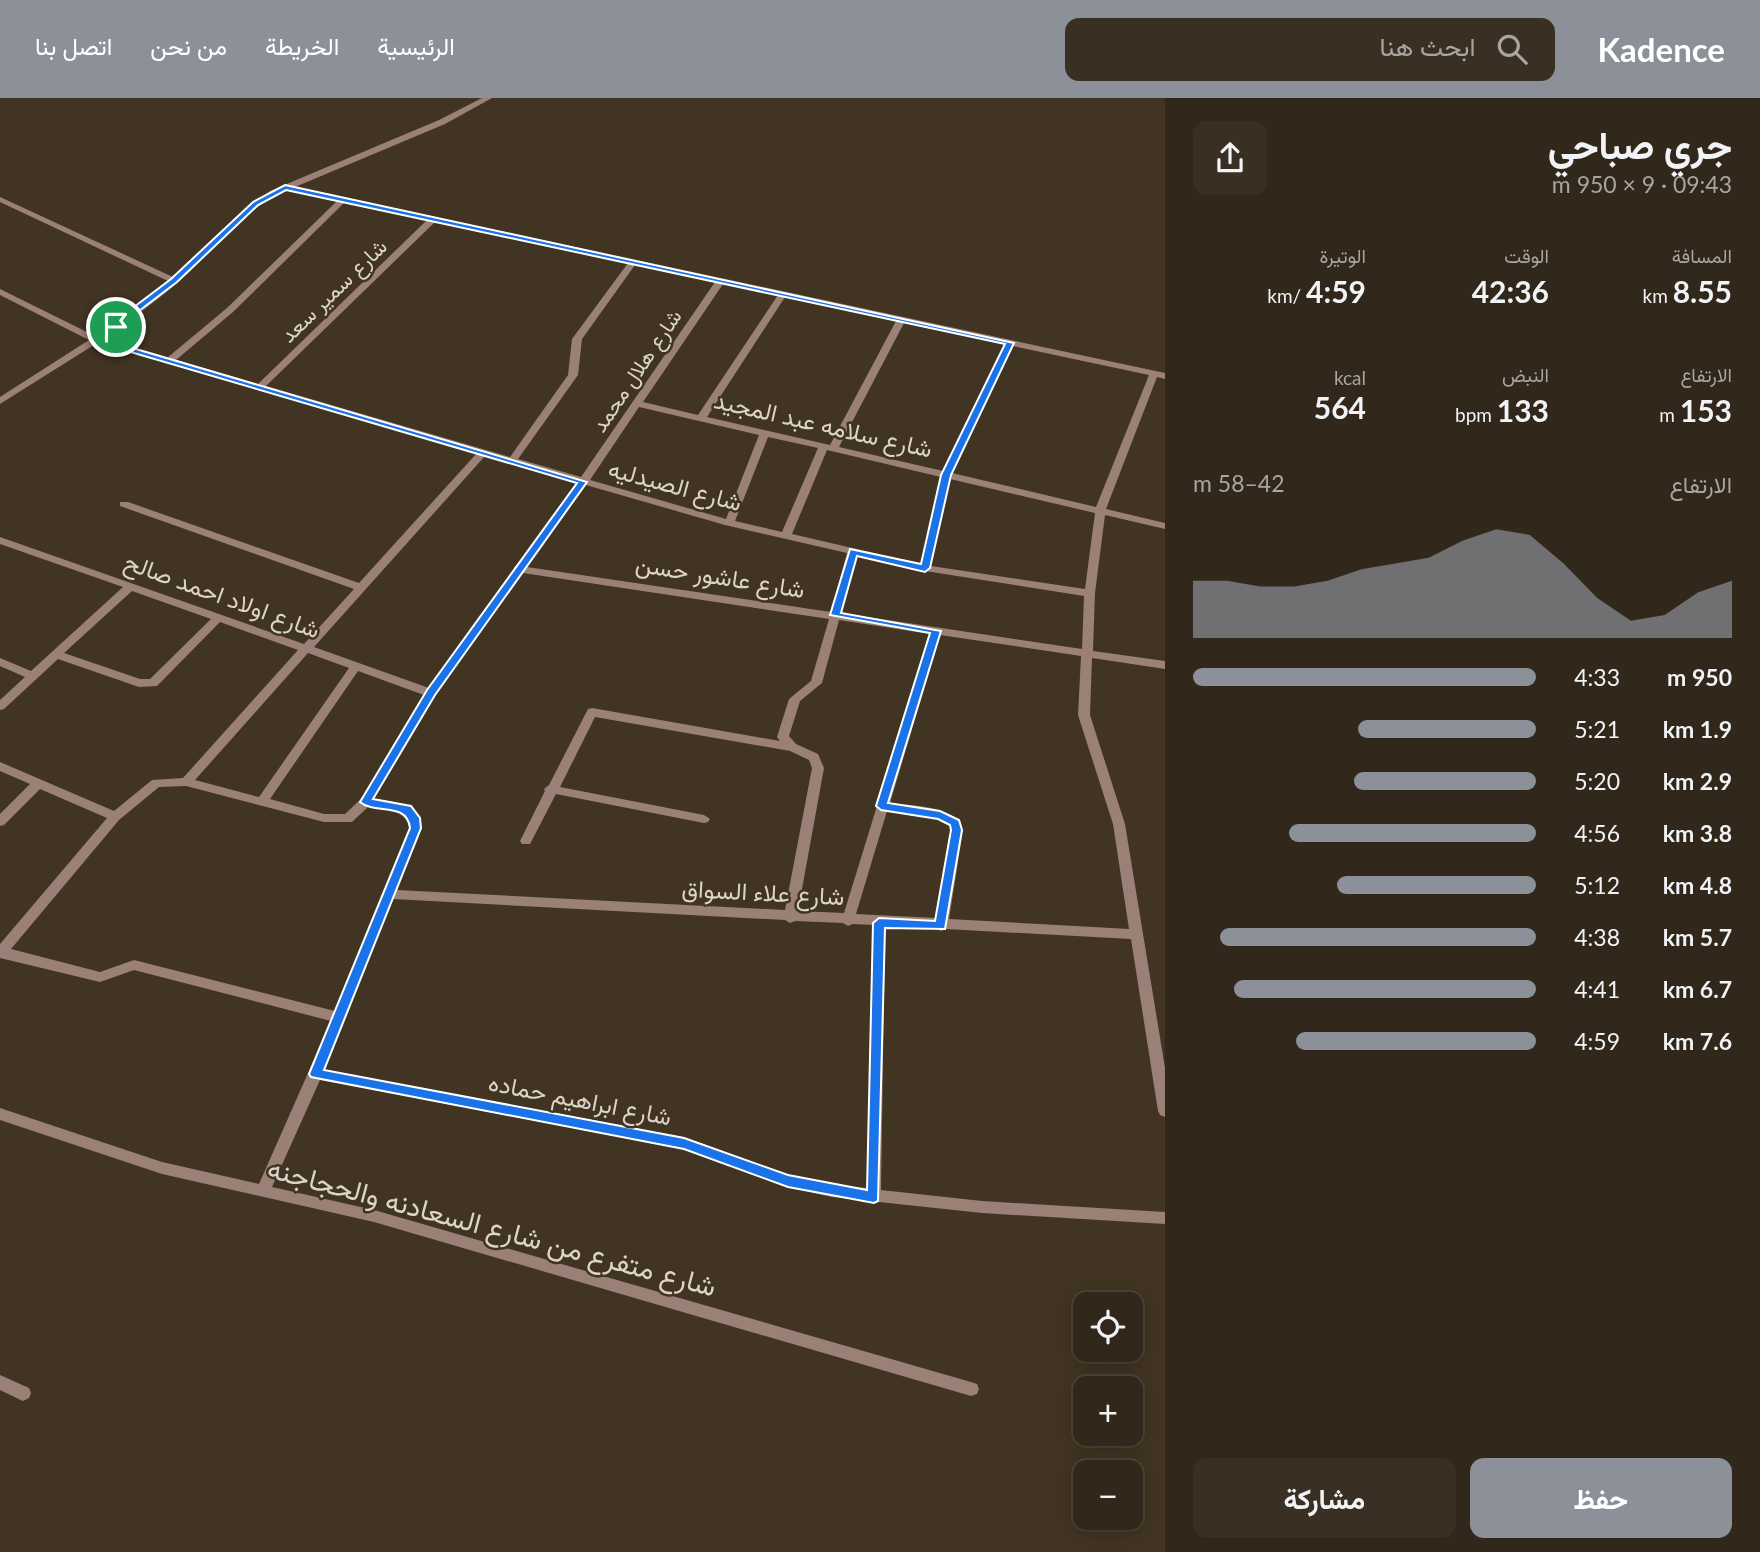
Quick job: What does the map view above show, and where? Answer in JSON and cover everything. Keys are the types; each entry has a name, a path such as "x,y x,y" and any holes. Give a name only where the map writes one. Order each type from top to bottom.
{"street":[{"path":"1,399 96,340 174,281 255,204 285,187 442,122 488,98"},
{"path":"285,187 1159,375 1100,511 1090,593 1084,715 1089,738 1119,824 1165,1111"},
{"path":"0,199 174,281"},
{"path":"169,361 230,310 343,200"},
{"name":"شارع سمير سعد","path":"259,388 433,219"},
{"path":"512,461 573,375 576,365 573,350 577,339 633,262"},
{"name":"شارع هلال محمد","path":"365,802 431,693 583,482 720,281"},
{"name":"شارع الصيدليه","path":"0,292 96,340 729,523 925,568 1090,593"},
{"path":"701,418 783,294"},
{"path":"786,536 828,448 901,319"},
{"path":"925,568 946,475 1010,343"},
{"name":"شارع سلامه عبد المجيد","path":"635,403 1165,526"},
{"path":"729,523 765,433"},
{"path":"186,782 483,452"},
{"path":"124,504 359,587"},
{"name":"شارع اولاد احمد صالح","path":"0,540 431,693"},
{"path":"792,747 783,737 784,732 798,695 815,687 853,552"},
{"name":"شارع عاشور حسن","path":"518,569 1165,665"},
{"path":"0,706 131,586"},
{"path":"57,655 139,683 153,683 219,617"},
{"path":"848,921 936,631"},
{"path":"0,662 33,676"},
{"path":"262,801 356,666"},
{"path":"526,841 592,712 792,747 814,757 818,768 789,918"},
{"path":"0,766 115,817"},
{"path":"263,1191 316,1074 416,828 415,818 407,809 365,802 348,819 339,821 186,782 168,780 147,788 115,817 0,953 100,977 134,965 338,1017"},
{"path":"0,822 38,783"},
{"path":"551,789 704,819"},
{"path":"881,806 940,815 955,823 957,830 941,926"},
{"name":"شارع علاء السواق","path":"389,894 879,923 1135,934"},
{"path":"874,1197 879,923"},
{"name":"شارع ابراهيم حماده","path":"316,1074 684,1143 788,1181 874,1197 982,1207 1165,1218"},
{"name":"شارع متفرع من شارع السعادنه والحجاجنه","path":"0,1114 162,1168 374,1216 971,1389"},
{"path":"0,1382 23,1393"}],"route":[{"path":"285,187 1010,343 946,475 925,568 853,552 835,615 936,631 881,806 940,815 955,823 957,830 941,926 879,923 874,1197 788,1181 684,1143 316,1074 416,828 415,818 407,809 365,802 431,693 583,482 96,340 116,327 174,281 255,204 285,187"}]}
